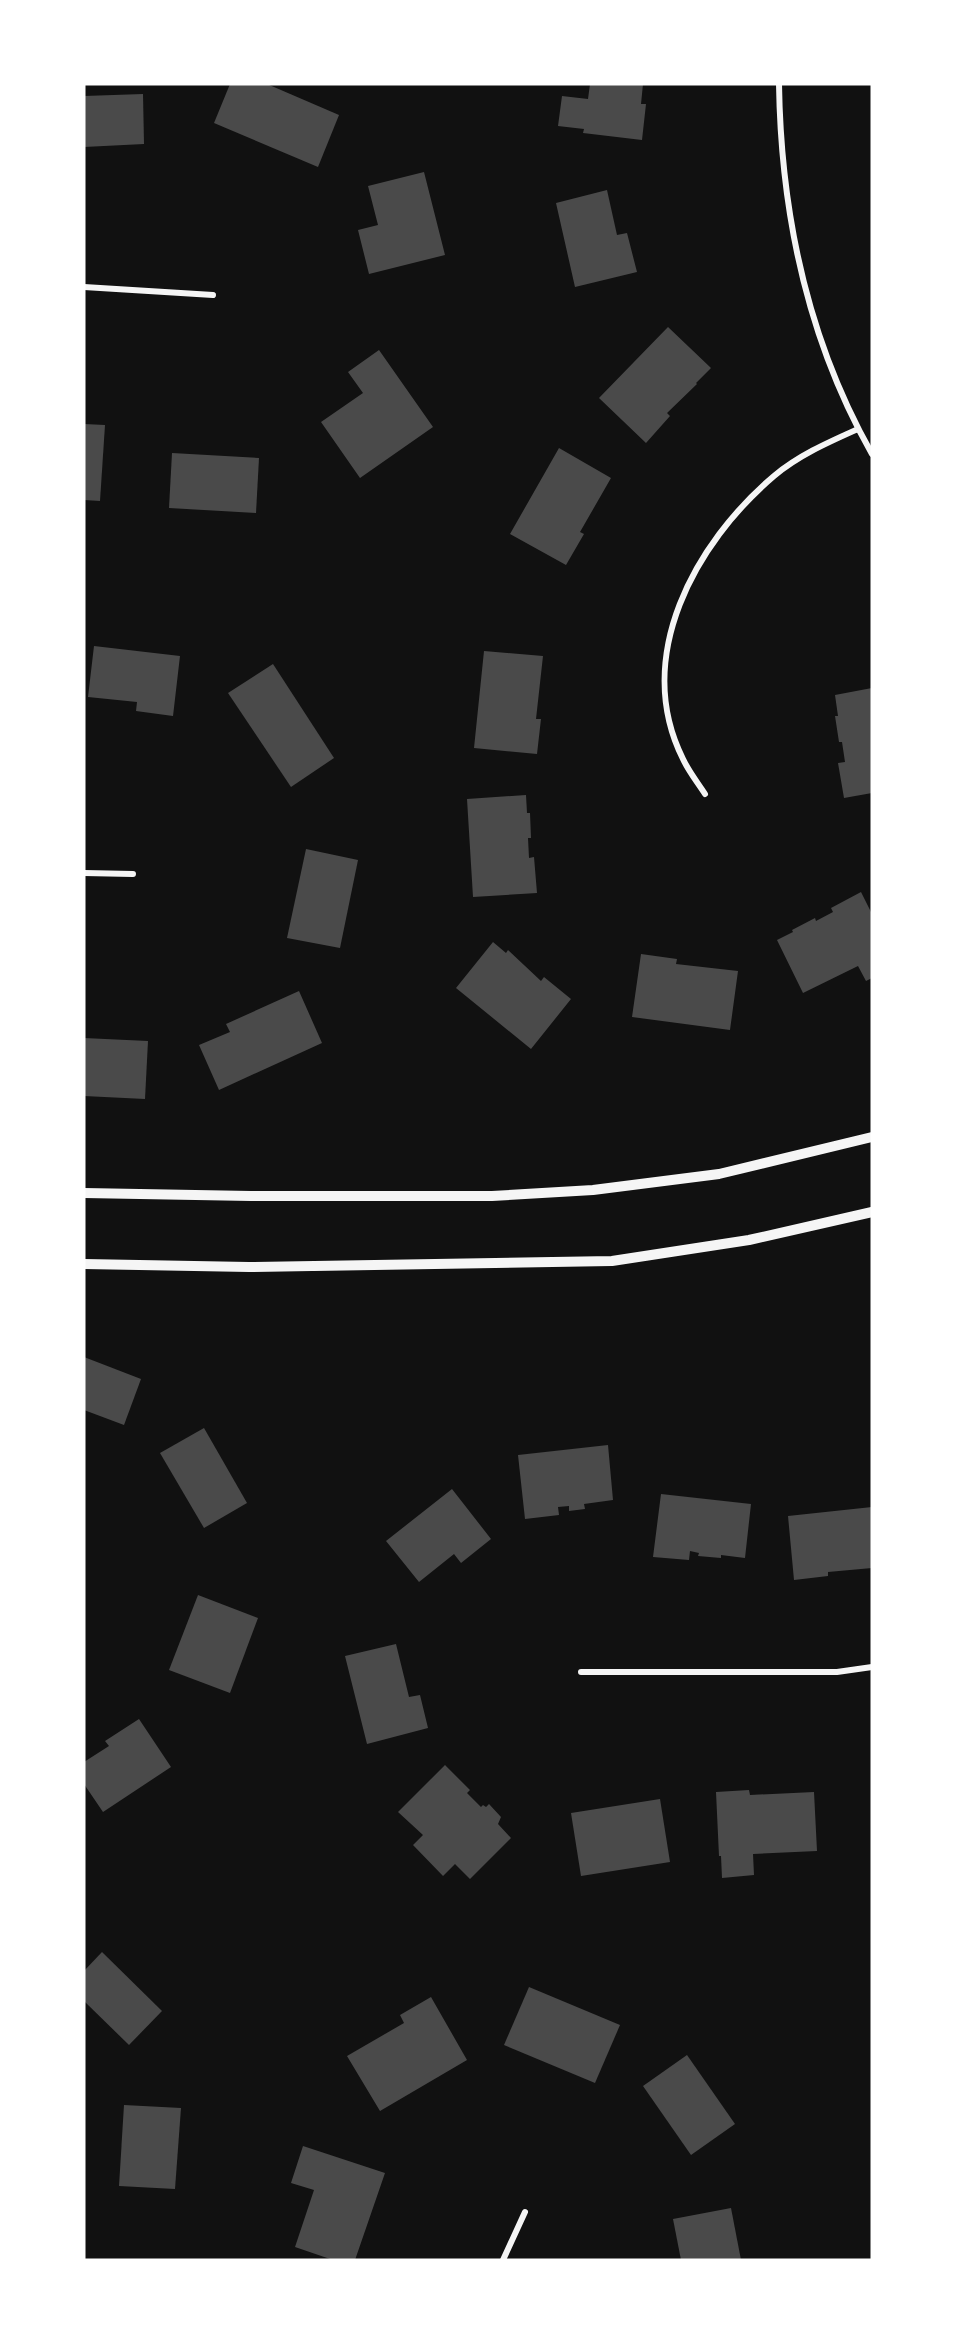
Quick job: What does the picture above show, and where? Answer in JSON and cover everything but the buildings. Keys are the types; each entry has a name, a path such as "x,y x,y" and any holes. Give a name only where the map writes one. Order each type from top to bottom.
{"street":[{"path":"779,84 786,195 801,277 824,350 858,429 872,454"},
{"path":"84,287 213,295"},
{"path":"705,794 683,759 669,720 664,678 669,636 682,597 711,543 745,503 776,475 811,451 858,429"},
{"path":"84,873 133,874"},
{"path":"84,1193 492,1196 593,1190 719,1174 872,1137"},
{"path":"84,1264 249,1267 612,1261 749,1240 872,1212"},
{"path":"581,1672 837,1671 872,1667"},
{"path":"503,2260 525,2212"}]}
